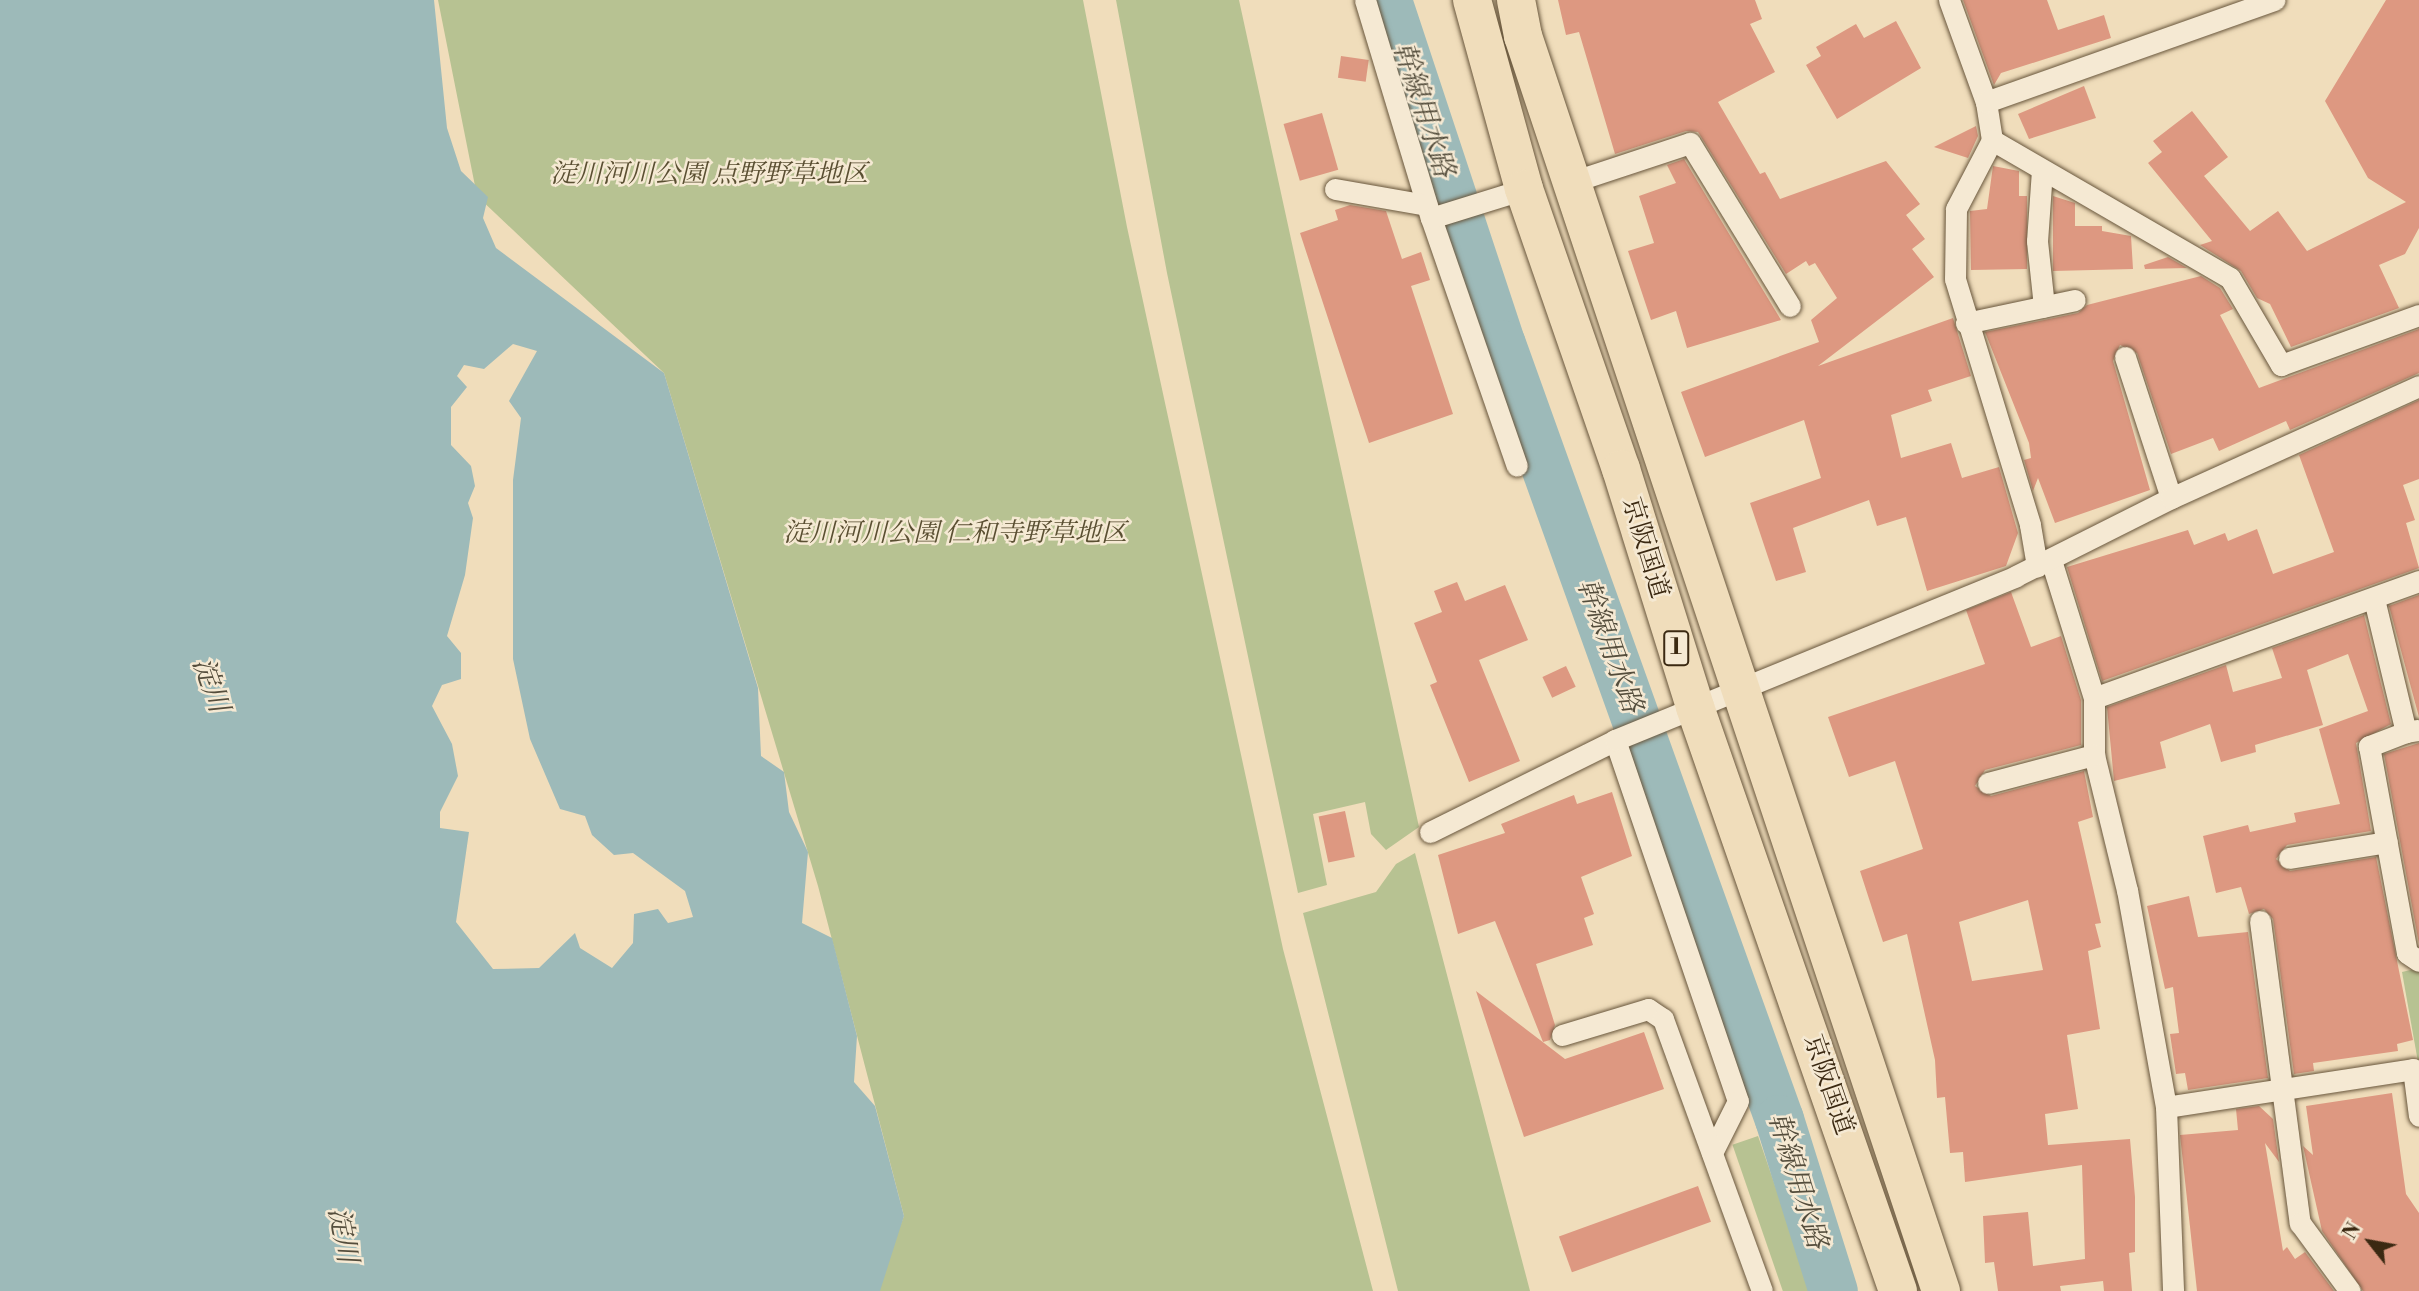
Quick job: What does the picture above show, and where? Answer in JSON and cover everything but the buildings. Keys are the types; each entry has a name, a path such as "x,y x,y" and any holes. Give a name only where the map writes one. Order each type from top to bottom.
{"highway":[{"name":"京阪国道","path":"1472,0 1507,194 1621,469 1695,707 1898,1291"},
{"name":"京阪国道","path":"1516,0 1572,183 1941,1291"}],"street":[{"path":"1365,0 1429,211 1517,466"},
{"path":"1948,0 1986,102 1992,140 1956,209 1955,279 1966,323 2030,525 2094,698 2094,755 2127,890 2166,1107 2174,1291"},
{"path":"1986,102 2274,0"},
{"path":"1992,140 2230,278 2281,365 2419,315"},
{"path":"1572,183 1690,143 1790,306"},
{"path":"2042,170 2037,241 2044,307"},
{"path":"1335,189 1429,211 1507,194"},
{"path":"1966,323 2075,300"},
{"path":"2125,357 2171,498"},
{"path":"1430,832 1619,738 2044,563 2171,498 2419,386"},
{"path":"2094,698 2419,581"},
{"path":"2374,599 2412,731 2369,746 2407,953 2419,961"},
{"path":"1619,738 1738,1101 1712,1153"},
{"path":"1988,783 2094,755"},
{"path":"2290,858 2387,842"},
{"path":"2260,921 2300,1223 2350,1291"},
{"path":"1562,1035 1648,1009 1663,1019 1762,1291"},
{"path":"2166,1107 2413,1069 2419,1116"}],"green space":[{"name":"淀川河川公園 仁和寺野草地区","path":"438,0 1083,0 1127,227 1283,949 1373,1291 875,1291 904,1216 818,886 664,373 477,196"},
{"path":"1116,0 1239,0 1419,827 1386,850 1371,834 1365,802 1313,814 1327,885 1298,893 1167,273"},
{"path":"1415,853 1530,1291 1398,1291 1303,913 1376,892 1396,864"},
{"path":"2419,968 2419,1062 2418,1062 2402,972"},
{"path":"1758,1136 1811,1291 1783,1291 1732,1145"}],"water":[{"name":"淀川","path":"0,0 434,0 447,128 461,171 488,197 483,218 496,248 664,373 758,688 761,756 784,772 789,812 808,852 802,923 832,938 857,1036 854,1082 875,1106 904,1216 880,1291 0,1291","holes":["513,344 537,351 509,401 521,418 513,480 513,659 530,739 560,809 585,816 592,835 614,855 633,853 685,891 693,917 668,923 658,909 634,914 633,943 612,968 580,948 575,933 539,968 493,969 456,922 469,832 440,828 440,812 458,776 452,744 432,706 442,685 461,679 461,653 447,636 465,575 473,518 468,503 475,486 471,466 451,445 451,407 467,387 457,376 464,365 484,369"]}],"waterway":[{"name":"幹線用水路","path":"1387,0 1501,344 1779,1119 1833,1291"}],"park label":[{"name":"淀川河川公園 点野野草地区","path":"709,175"}]}
